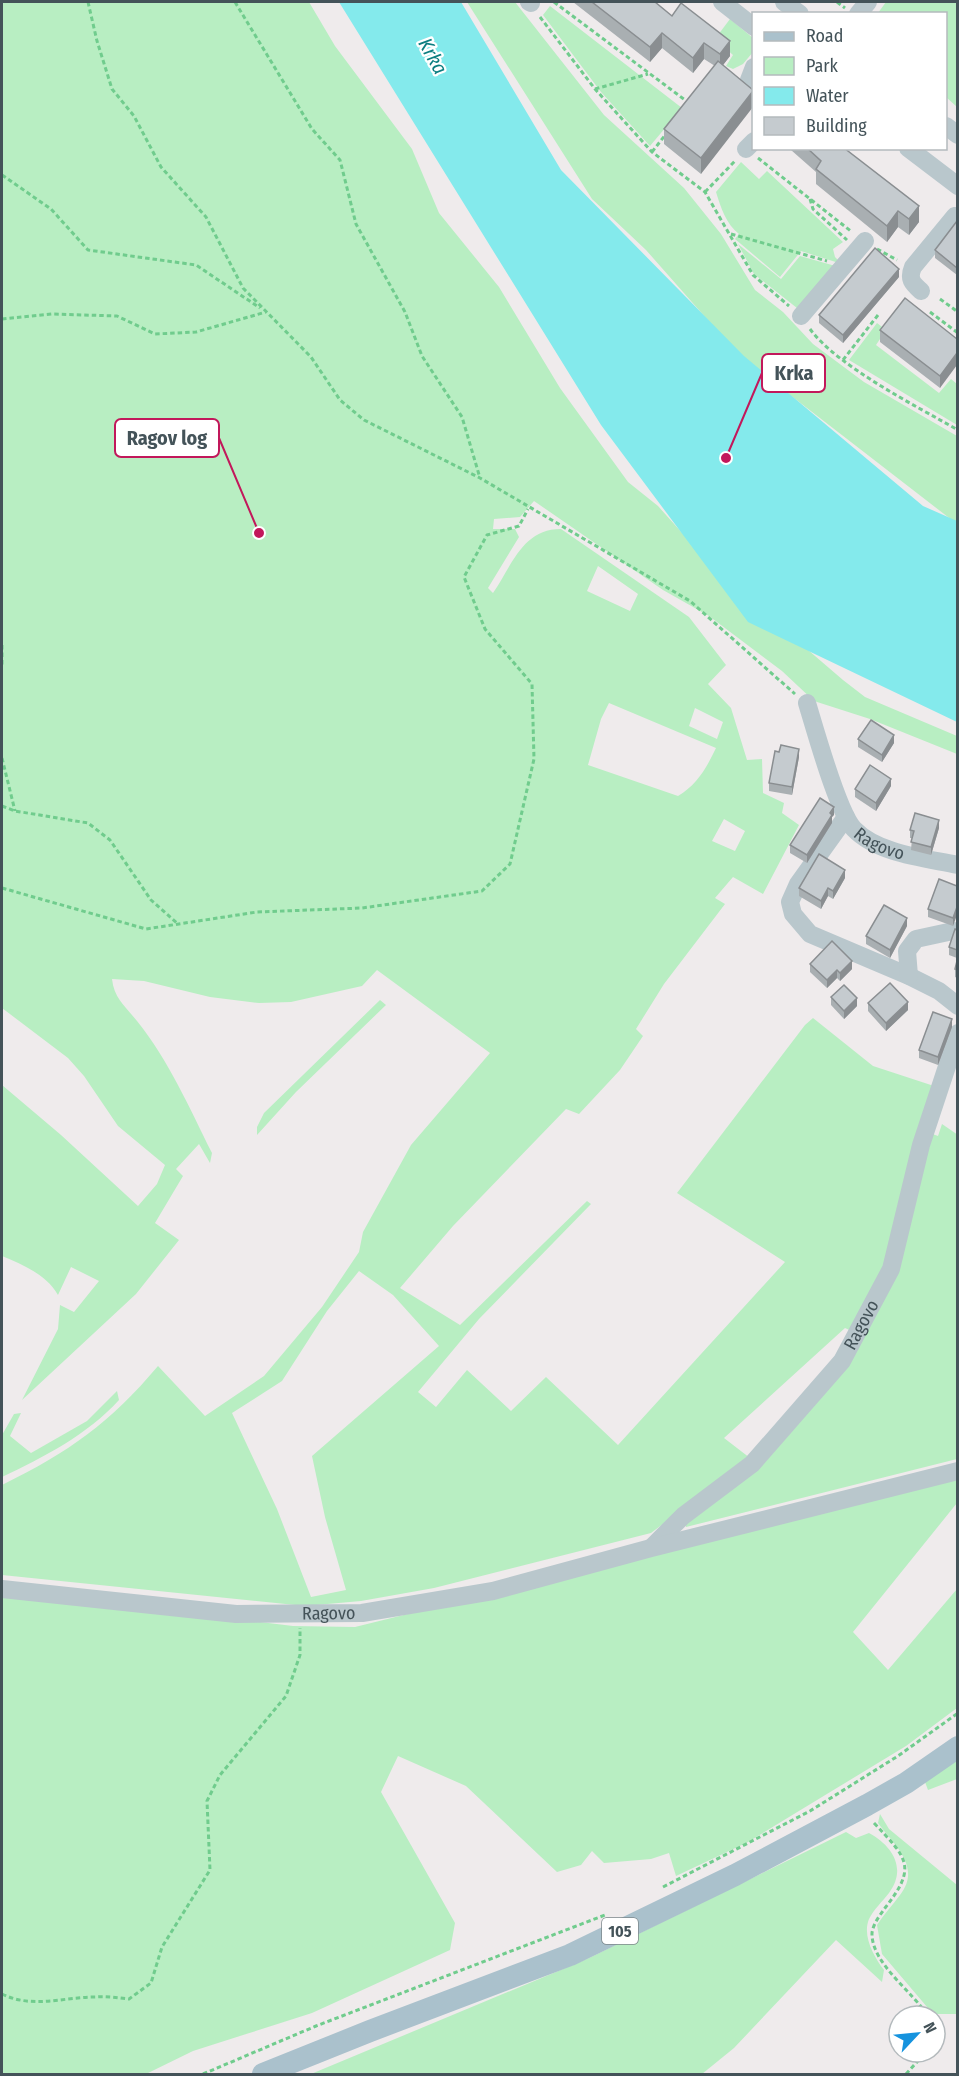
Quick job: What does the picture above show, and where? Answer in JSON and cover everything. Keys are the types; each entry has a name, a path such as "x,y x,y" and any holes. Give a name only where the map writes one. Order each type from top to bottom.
{"main road":[{"name":"105","path":"263,2074 570,1955 735,1875 867,1805 906,1783 957,1747"}],"street":[{"path":"722,2 752,26"},
{"path":"784,2 797,12"},
{"path":"752,70 749,80 752,90"},
{"path":"911,150 957,186"},
{"path":"921,291 912,283 909,276 913,267 955,216 957,218"},
{"path":"801,316 862,245"},
{"name":"Ragovo","path":"807,703 846,817 853,828 870,841 908,855 957,865"},
{"name":"Ragovo","path":"846,817 798,884 790,902 793,914 810,933 909,976 939,991 957,1006"},
{"path":"909,976 907,951 916,939 954,932"},
{"name":"Ragovo","path":"651,1548 683,1516 752,1464 842,1361 891,1269 921,1145 957,1033"},
{"name":"Ragovo","path":"2,1589 236,1614 362,1613 493,1591 651,1548 957,1471"}],"path":[{"path":"88,2 112,89 134,116 161,167 206,217 243,288 311,357 340,400 364,420 480,478 528,509 690,601 807,703"},
{"path":"235,2 312,129 339,160 356,224 405,312 422,356 462,417 480,478"},
{"path":"530,2 595,89 652,152 705,192 753,275 801,316 818,339 843,360 957,430"},
{"path":"554,2 692,106"},
{"path":"595,89 648,74"},
{"path":"684,112 692,106 698,96"},
{"path":"652,152 671,128"},
{"path":"705,192 750,145"},
{"path":"756,150 843,225"},
{"path":"2,175 51,209 88,250 196,265 266,312"},
{"path":"810,197 813,209 862,245 913,267"},
{"path":"731,234 844,266"},
{"path":"940,299 957,312"},
{"path":"2,319 52,314 117,316 155,334 196,332 266,312"},
{"path":"930,312 957,333"},
{"path":"843,360 878,315"},
{"path":"2,888 146,929 256,912 363,908 482,891 510,864 534,759 532,684 486,629 464,577 487,535 519,526 528,509"},
{"path":"2,645 2,667"},
{"path":"2,758 15,811"},
{"path":"2,806 15,811 88,823 111,840 150,900 177,923"},
{"path":"2,1994 17,2002 94,1996 129,1999 150,1983 162,1947 210,1870 207,1801 220,1775 286,1696 300,1655 300,1614"},
{"path":"657,1890 810,1812 898,1756 957,1713"},
{"path":"867,1805 874,1823 900,1853 906,1875 902,1886 875,1924 872,1934 875,1947 880,1959 918,2004"},
{"path":"203,2074 316,2026 609,1914"}],"green space":[{"path":"2,2 309,2 335,46 412,149 439,213 499,287 560,388 628,482 658,506 717,572 865,697 957,736 957,754 870,719 814,701 782,671 709,616 663,590 534,501 520,517 494,519 493,529 515,529 519,537 488,588 493,593 527,542 537,535 561,529 689,617 726,665 708,684 731,708 747,760 762,759 763,793 784,803 782,813 799,825 763,894 733,877 715,898 725,904 664,984 636,1029 643,1036 620,1070 579,1114 566,1109 453,1226 400,1288 460,1325 587,1201 591,1204 479,1319 418,1392 436,1407 467,1370 511,1411 546,1377 618,1445 785,1262 677,1193 805,1025 813,1018 873,1066 934,1086 887,1264 854,1332 845,1328 724,1438 750,1458 651,1533 434,1588 361,1601 305,1606 2,1575 2,1485 68,1448 87,1434 123,1404 158,1366 205,1416 264,1376 322,1307 359,1252 363,1232 411,1145 490,1053 377,970 362,986 291,1002 259,1003 210,997 144,981 112,979 118,997 159,1052 178,1085 212,1153 210,1163 199,1144 176,1169 183,1176 155,1223 179,1240 136,1294 22,1400 58,1329 60,1305 74,1312 99,1281 71,1267 58,1295 41,1276 2,1256 2,1085 61,1135 138,1206 157,1184 165,1165 118,1126 84,1076 68,1058 2,1008","holes":["598,566 638,594 630,611 587,591","609,703 716,748 701,775 691,787 678,796 588,765 601,719","695,708 723,722 717,739 689,726","724,819 745,831 735,851 712,841","359,1271 393,1295 439,1346 312,1456 325,1517 346,1590 311,1597 277,1509 232,1413 282,1381 327,1311"]},
{"path":"467,2 515,2 604,115 684,188 721,234 755,290 783,312 813,344 864,382 957,436 957,524 750,364 721,335 646,250 592,199"},
{"path":"886,2 957,2 957,107 947,98 947,12 879,12"},
{"path":"550,6 682,108 650,146 601,92 543,15"},
{"path":"730,19 752,37 752,53 743,64 733,69 726,66 733,55 715,39"},
{"path":"741,162 759,179 767,171 843,242 833,249 835,257 842,264 801,251 780,277 735,239 739,234 727,221 716,192"},
{"path":"738,244 781,279 800,256 839,267 802,312 754,274"},
{"path":"877,323 886,330 876,345 939,393 951,379 957,384 957,425 849,360"},
{"path":"380,1000 386,1005 296,1092 257,1135 257,1127 264,1113"},
{"path":"942,1124 958,1135 957,1459 686,1527 685,1521 709,1500 868,1324 930,1133 938,1136"},
{"path":"117,1391 119,1400 93,1424 49,1453 2,1477 2,1435 14,1414 21,1413 10,1436 31,1453 87,1421"},
{"path":"957,1478 957,1503 853,1632 888,1670 957,1589 957,1708 906,1746 748,1842 676,1876 669,1853 651,1859 604,1863 592,1851 581,1865 557,1872 466,1786 398,1756 381,1792 455,1923 450,1950 312,2013 193,2051 146,2074 2,2074 2,1590 293,1626 355,1627"},
{"path":"957,1760 957,1779 928,1790 925,1782"},
{"path":"880,1814 889,1829 957,1885 956,2014 947,2014 947,2004 924,2004 882,1954 877,1925 900,1895 906,1885 908,1875 907,1866 898,1848 878,1823"},
{"path":"846,1832 856,1838 869,1833 877,1838 891,1851 897,1867 894,1884 871,1915 867,1926 870,1946 884,1970 882,1982 836,1940 734,2048 702,2074 311,2074 587,1959"}],"water":[{"path":"339,2 461,2 561,170 744,356 923,506 957,521 957,722 748,622 601,425"}],"building":[{"path":"592,2 655,2 672,16 681,3 730,41 720,54 704,43 693,58 662,33 650,47"},
{"path":"718,61 752,89 752,92 701,158 664,129"},
{"path":"809,150 847,150 919,206 909,219 898,211 887,226 816,169 821,161"},
{"path":"957,221 957,268 935,250"},
{"path":"875,248 899,269 843,335 819,315"},
{"path":"905,298 957,339 957,353 940,376 880,330"},
{"path":"871,720 894,735 882,755 858,739"},
{"path":"781,745 799,749 792,787 769,783 775,751 779,752"},
{"path":"870,765 891,779 876,803 855,789"},
{"path":"820,798 834,807 830,813 832,815 807,855 790,845"},
{"path":"915,813 939,820 931,847 911,842 914,831 910,830"},
{"path":"819,854 845,870 833,891 828,888 821,901 799,888"},
{"path":"939,879 957,886 957,907 953,918 928,909"},
{"path":"884,905 907,918 890,950 866,936"},
{"path":"955,929 957,930 957,950 949,947"},
{"path":"832,941 852,961 840,973 837,970 827,980 810,964"},
{"path":"890,983 908,1002 886,1023 868,1003"},
{"path":"844,985 857,998 844,1011 831,997"},
{"path":"933,1012 952,1019 938,1057 919,1050"}],"place":[{"name":"Krka","path":"726,458"},
{"name":"Ragov log","path":"259,533"}]}
